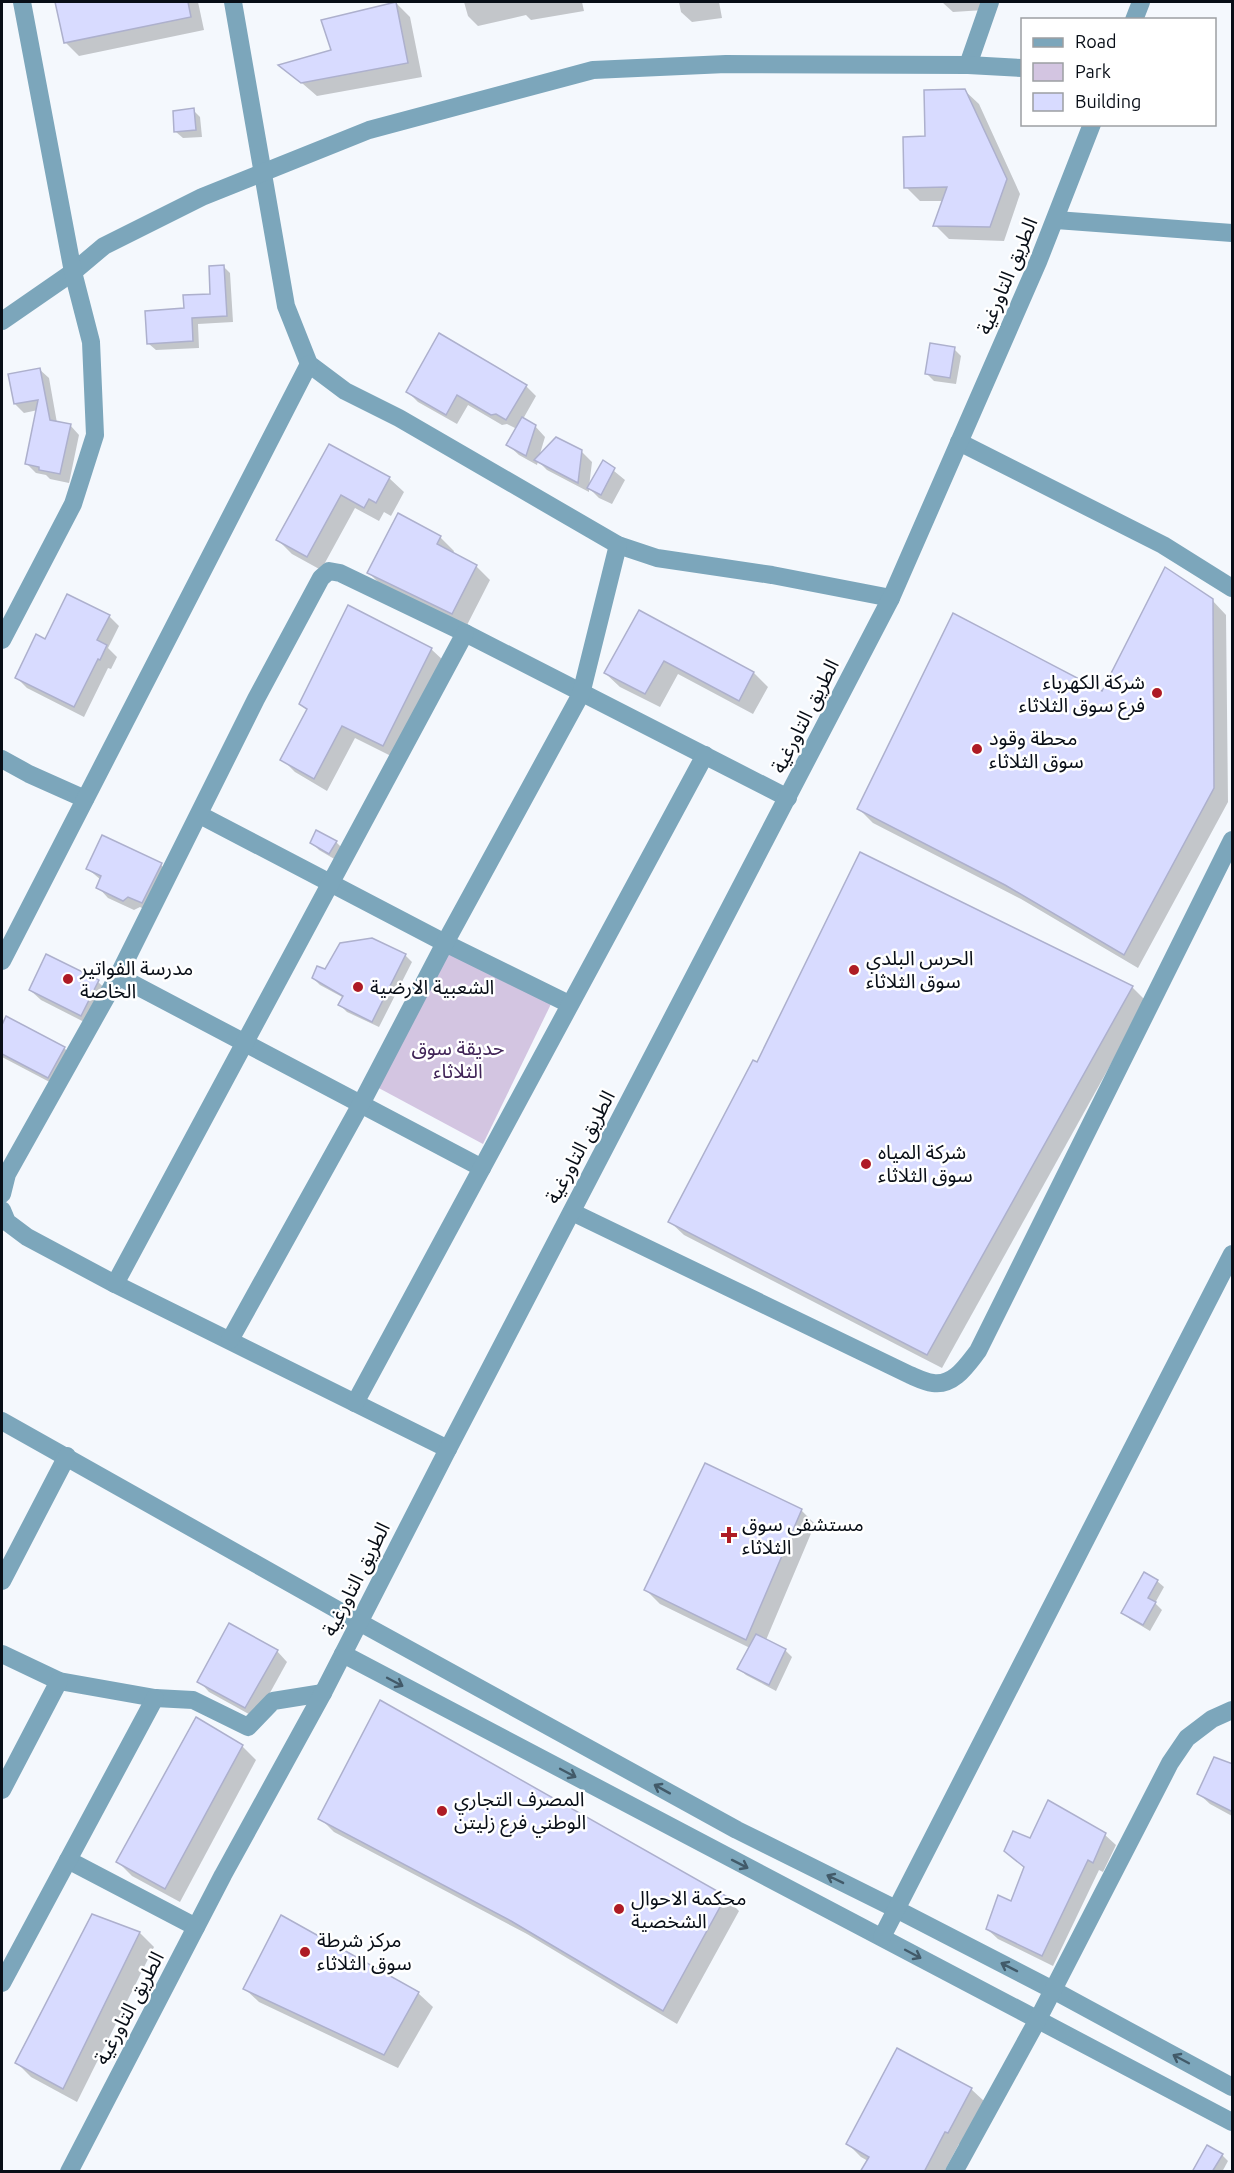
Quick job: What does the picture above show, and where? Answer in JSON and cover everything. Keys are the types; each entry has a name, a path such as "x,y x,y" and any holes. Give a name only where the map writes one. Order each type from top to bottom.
{"street":[{"path":"2,640 73,504 95,435 92,342 73,272 22,2"},
{"path":"233,2 286,306 309,364 345,391 399,418 618,545 657,558 772,575 891,598"},
{"path":"968,65 990,2"},
{"path":"1135,18 1141,2"},
{"path":"2,321 73,272 104,246 202,197 369,130 593,70 726,64 968,65 1021,68"},
{"name":"الطريق التاورغية","path":"69,2172 196,1927 323,1693 891,598 1056,220 1091,126"},
{"path":"1056,220 1233,233"},
{"path":"2,962 309,364"},
{"path":"959,442 1163,545 1233,588"},
{"path":"230,1340 361,1104 445,943 581,694 618,545"},
{"path":"2,1194 8,1174 118,976 256,699 321,578 328,571 340,573 465,633 788,798"},
{"path":"116,1284 465,633"},
{"path":"355,1403 705,755"},
{"path":"2,759 85,799"},
{"path":"200,814 445,943 569,1004"},
{"path":"572,1212 910,1375 934,1383 950,1381 963,1371 978,1351 1233,840"},
{"path":"118,976 482,1168"},
{"path":"2,1210 7,1222 27,1237 116,1284 448,1449"},
{"path":"882,1937 1233,1254"},
{"path":"2,1421 359,1622 737,1830 1053,1990 1233,2087"},
{"path":"2,1581 67,1456"},
{"path":"2,1654 59,1681 155,1698 193,1700 248,1727 273,1701 323,1693"},
{"path":"343,1654 1037,2021 1233,2122"},
{"path":"2,1790 59,1681"},
{"path":"2,1983 155,1698"},
{"path":"954,2172 1037,2021 1170,1763 1186,1738 1212,1719 1233,1710"},
{"path":"68,1860 196,1927"}],"green space":[{"name":"حديقة سوق الثلاثاء","path":"449,948 551,1004 483,1144 375,1086"}],"building":[{"path":"55,2 188,2 191,17 64,43"},
{"path":"396,2 408,63 301,83 278,65 331,50 321,20"},
{"path":"965,89 1007,179 990,227 933,226 947,187 904,188 903,137 925,136 924,90"},
{"path":"194,108 196,130 174,132 173,111"},
{"path":"224,265 227,316 192,318 193,341 147,344 145,311 184,308 183,295 210,294 209,266"},
{"path":"439,333 527,385 506,420 496,414 491,415 457,395 446,415 406,392"},
{"path":"930,343 955,347 950,378 925,374"},
{"path":"40,368 50,420 71,424 60,474 39,470 39,467 25,464 38,400 14,404 8,374"},
{"path":"522,417 536,425 526,456 506,445"},
{"path":"556,437 582,450 578,483 534,460"},
{"path":"329,444 390,477 376,503 369,499 364,508 341,495 307,557 276,540"},
{"path":"603,460 615,468 601,495 587,488"},
{"path":"398,513 441,536 437,544 477,565 452,614 367,573"},
{"path":"1165,567 1213,599 1214,788 1124,955 1005,885 857,809 953,613 1102,691"},
{"path":"67,594 110,615 97,640 107,645 74,707 15,678 36,634 45,639"},
{"path":"348,605 432,648 383,746 342,726 314,779 280,760 307,709 299,704"},
{"path":"639,610 754,672 739,701 664,661 645,694 604,673"},
{"path":"316,830 337,841 329,854 310,843"},
{"path":"102,835 162,863 142,903 128,897 123,901 96,888 101,876 86,869"},
{"name":"شركة المياه سوق الثلاثاء","path":"860,852 1133,986 927,1355 668,1222 753,1060 757,1062"},
{"name":"الشعبية الارضية","path":"372,938 406,954 372,1022 338,1005 343,996 312,978 317,966 325,969 340,943"},
{"path":"46,954 99,980 81,1016 29,990"},
{"path":"6,1016 65,1047 48,1078 2,1054 2,1025"},
{"path":"705,1463 802,1509 746,1640 644,1590"},
{"path":"1144,1572 1158,1580 1148,1598 1156,1602 1143,1625 1121,1613"},
{"path":"229,1623 278,1650 245,1708 197,1682"},
{"path":"756,1634 786,1649 769,1685 737,1669"},
{"path":"380,1700 726,1896 663,2011 511,1921 318,1819"},
{"path":"196,1717 243,1745 165,1889 116,1862"},
{"path":"1214,1757 1233,1764 1233,1812 1197,1794"},
{"path":"1048,1800 1106,1833 1093,1863 1088,1860 1042,1956 986,1929 998,1895 1011,1901 1024,1867 1004,1851 1013,1831 1030,1838"},
{"path":"92,1914 140,1932 63,2089 15,2063"},
{"name":"مركز شرطة سوق الثلاثاء","path":"281,1915 419,1992 384,2055 243,1989"},
{"path":"897,2048 972,2088 924,2172 860,2172 869,2157 846,2144"},
{"path":"1207,2145 1223,2154 1212,2172 1192,2172"}],"place":[{"name":"شركة الكهرباء فرع سوق الثلاثاء","path":"1157,693"},
{"name":"محطة وقود سوق الثلاثاء","path":"977,749"},
{"name":"الحرس البلدي سوق الثلاثاء","path":"854,970"},
{"name":"مدرسة الفواتير الخاصة","path":"68,979"},
{"name":"الشعبية الارضية","path":"358,987"},
{"name":"شركة المياه سوق الثلاثاء","path":"866,1164"},
{"name":"مستشفى سوق الثلاثاء","path":"729,1535"},
{"name":"المصرف التجاري الوطني فرع زليتن","path":"442,1811"},
{"name":"محكمة الاحوال الشخصية","path":"619,1909"},
{"name":"مركز شرطة سوق الثلاثاء","path":"305,1952"}]}
